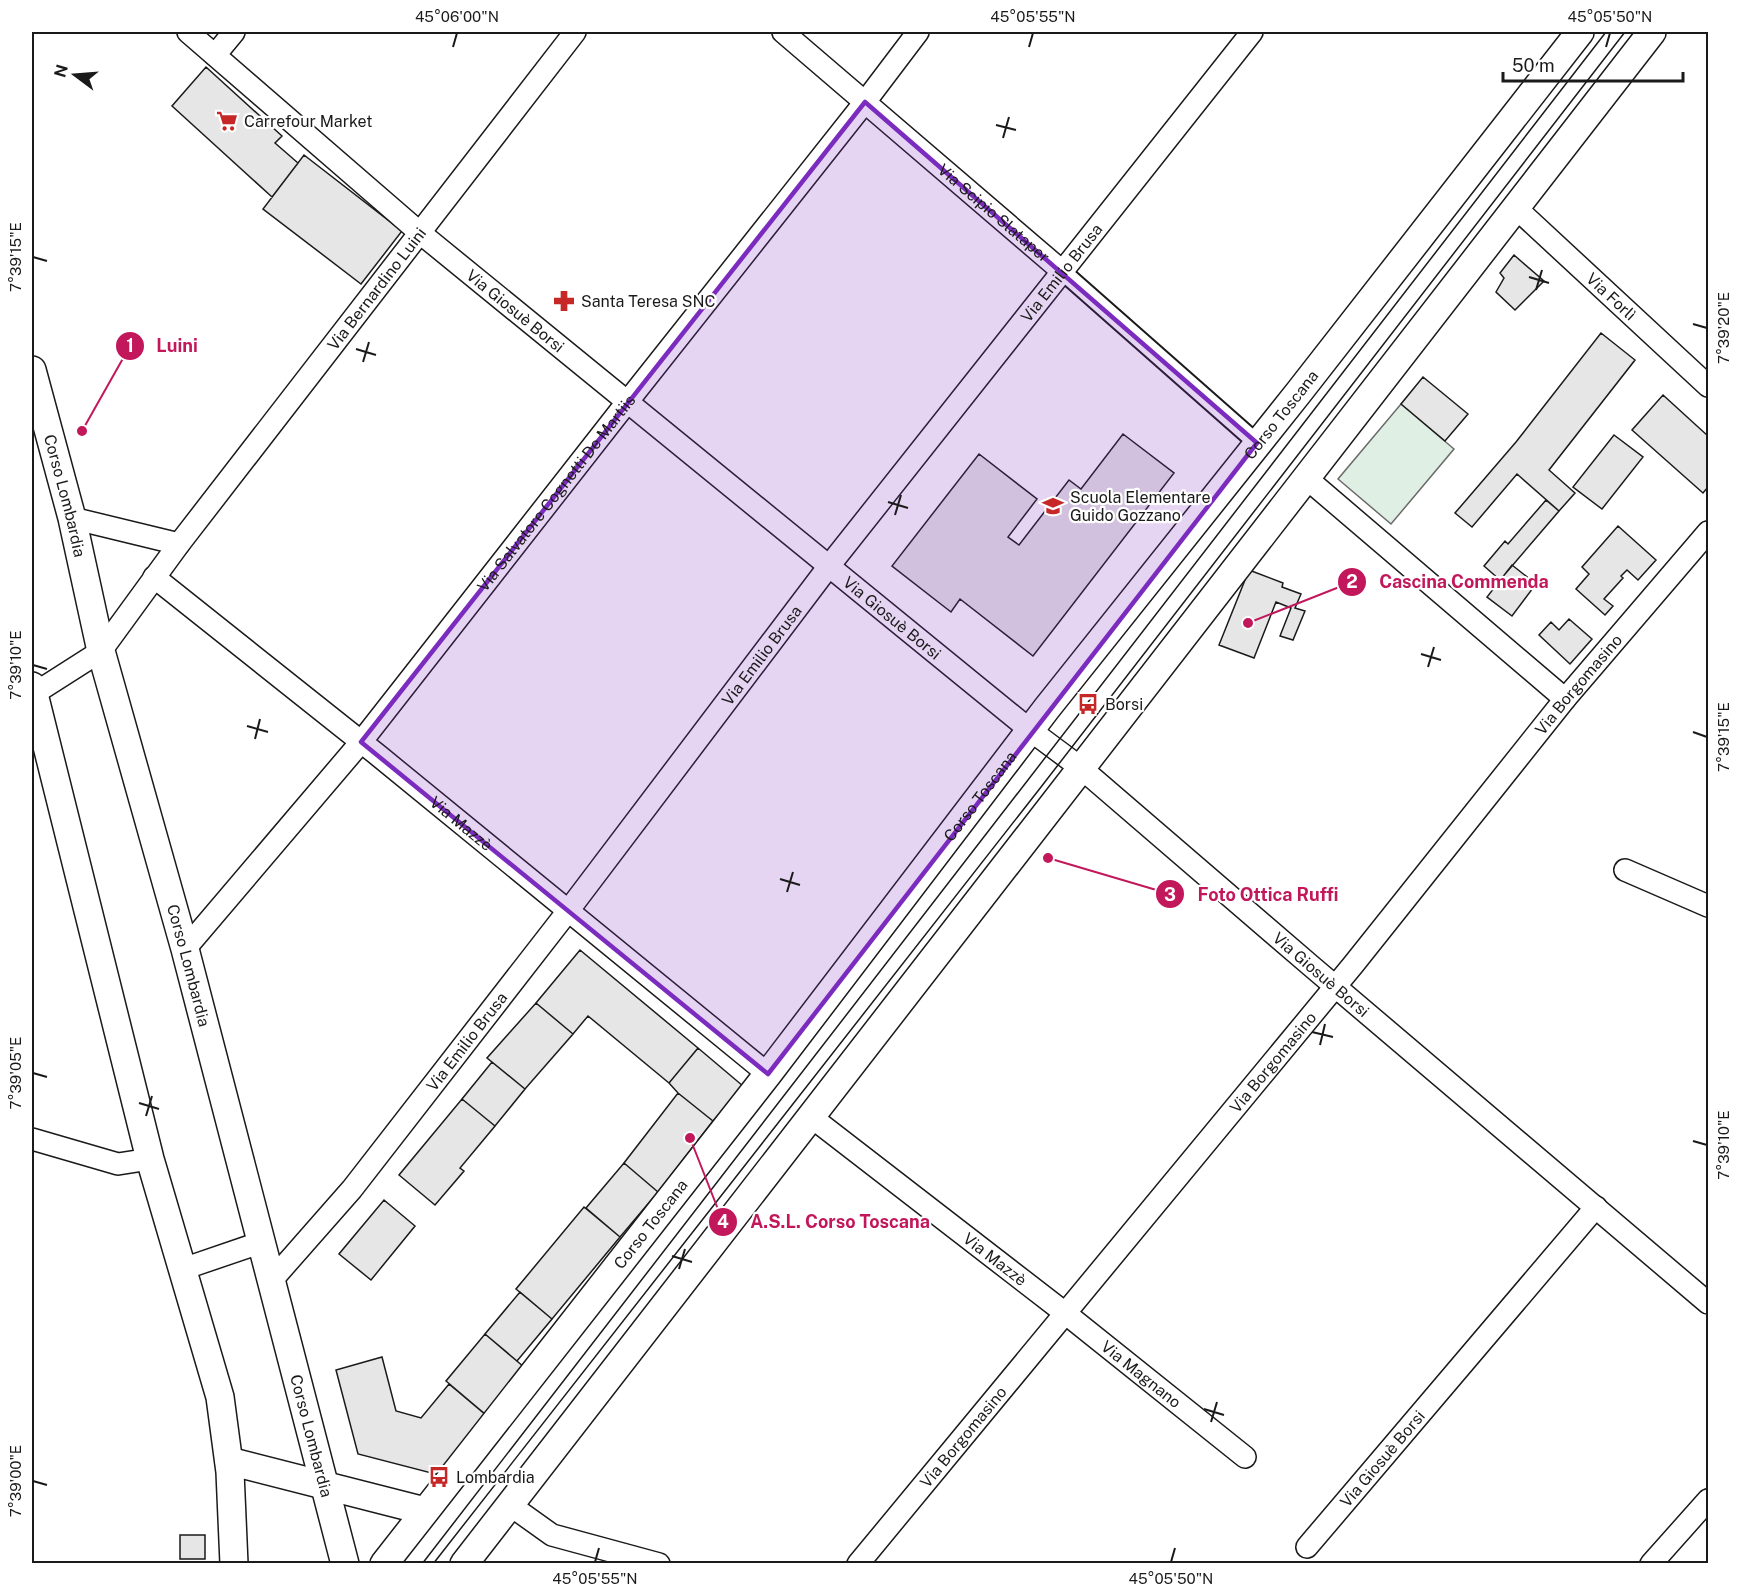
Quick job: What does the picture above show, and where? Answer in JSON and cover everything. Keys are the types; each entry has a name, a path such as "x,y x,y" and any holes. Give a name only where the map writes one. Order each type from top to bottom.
{"street":[{"name":"Via Giosuè Borsi","path":"188,32 419,232 1030,730 1082,768 1708,1303"},
{"path":"216,55 234,32"},
{"name":"Via Bernardino Luini","path":"32,692 101,651 178,544 575,32"},
{"name":"Via Scipio Slataper","path":"783,32 1063,272 1257,443"},
{"name":"Via Salvatore Cognetti De Martiis","path":"185,949 361,742 918,32"},
{"name":"Via Emilio Brusa","path":"272,1280 352,1189 568,911 829,566 1252,32"},
{"name":"Corso Toscana","path":"384,1563 768,1074 1030,730 1299,392 1580,32"},
{"path":"464,1563 1652,32"},
{"name":"Via Forlì","path":"1516,208 1708,386"},
{"name":"Corso Lombardia","path":"32,370 72,518 101,651 185,949 345,1563"},
{"path":"1305,477 1565,699"},
{"path":"72,518 178,544"},
{"name":"Via Borgomasino","path":"858,1563 1335,986 1565,699 1708,532"},
{"name":"Via Mazzè","path":"154,577 361,742 768,1074"},
{"path":"32,692 150,1159 220,1397 229,1461 234,1563"},
{"path":"1624,870 1708,906"},
{"name":"Via Mazzè","path":"810,1116 1065,1313"},
{"path":"32,1139 117,1164 150,1159"},
{"name":"Via Giosuè Borsi","path":"1307,1547 1596,1207"},
{"path":"183,1269 262,1242"},
{"name":"Via Magnano","path":"1065,1313 1245,1457"},
{"path":"229,1461 424,1511"},
{"path":"1651,1563 1708,1500"},
{"path":"510,1505 552,1535 659,1563"}],"highlighted area":[{"path":"865,102 1257,443 768,1074 361,742"}],"green space":[{"path":"1401,404 1454,449 1391,524 1338,479"}],"building":[{"name":"Carrefour Market","path":"206,67 282,136 275,143 298,163 272,197 172,106"},
{"path":"304,155 402,231 361,284 263,209"},
{"path":"1514,255 1544,281 1515,310 1496,292 1504,278 1500,273"},
{"path":"1601,333 1635,360 1549,470 1575,493 1559,511 1517,474 1472,527 1455,513 1516,442"},
{"path":"1423,377 1468,414 1445,441 1401,404"},
{"path":"1663,395 1708,436 1708,487 1703,493 1632,430"},
{"path":"1123,434 1174,473 1033,656 960,599 951,612 892,566 979,454 1037,499 1008,537 1019,545 1069,480 1081,489"},
{"path":"1614,435 1643,457 1602,509 1573,487"},
{"path":"1546,500 1559,511 1500,580 1484,566 1505,541 1508,544"},
{"path":"1618,526 1656,560 1638,580 1627,570 1621,576 1623,578 1604,599 1613,606 1605,615 1576,589 1589,574 1582,567"},
{"path":"1512,565 1536,584 1512,616 1487,597"},
{"path":"1249,570 1283,583 1282,587 1301,594 1295,608 1305,611 1293,640 1280,636 1291,608 1276,602 1254,658 1219,645"},
{"path":"1569,619 1592,639 1570,664 1539,635 1551,622 1559,630"},
{"path":"580,950 698,1048 669,1083 588,1016 573,1034 536,1003"},
{"path":"536,1003 573,1034 525,1089 487,1058"},
{"path":"698,1048 743,1086 713,1121 669,1083"},
{"path":"492,1062 525,1089 495,1126 462,1099"},
{"path":"678,1093 713,1121 658,1192 624,1163"},
{"path":"462,1099 495,1126 460,1168 464,1171 435,1205 399,1175"},
{"path":"624,1163 658,1192 620,1237 586,1208"},
{"path":"384,1200 415,1226 371,1280 339,1254"},
{"path":"584,1207 620,1237 552,1319 516,1289"},
{"path":"520,1292 552,1319 517,1361 485,1334"},
{"path":"485,1334 524,1367 485,1414 446,1381"},
{"path":"382,1357 396,1411 421,1418 449,1384 487,1416 439,1475 358,1454 336,1370"},
{"path":"180,1535 205,1535 205,1559 180,1559"}],"tram line":[{"path":"422,1564 1606,32"},
{"path":"433,1564 1041,787 1625,32"}],"place":[{"name":"Carrefour Market","path":"227,121"},
{"name":"Santa Teresa SNC","path":"564,301"},
{"name":"Luini","path":"82,431"},
{"name":"Scuola Elementare Guido Gozzano","path":"1053,506"},
{"name":"Cascina Commenda","path":"1248,623"},
{"name":"Borsi","path":"1088,704"},
{"name":"Foto Ottica Ruffi","path":"1048,858"},
{"name":"A.S.L. Corso Toscana","path":"690,1138"},
{"name":"Lombardia","path":"439,1477"}]}
